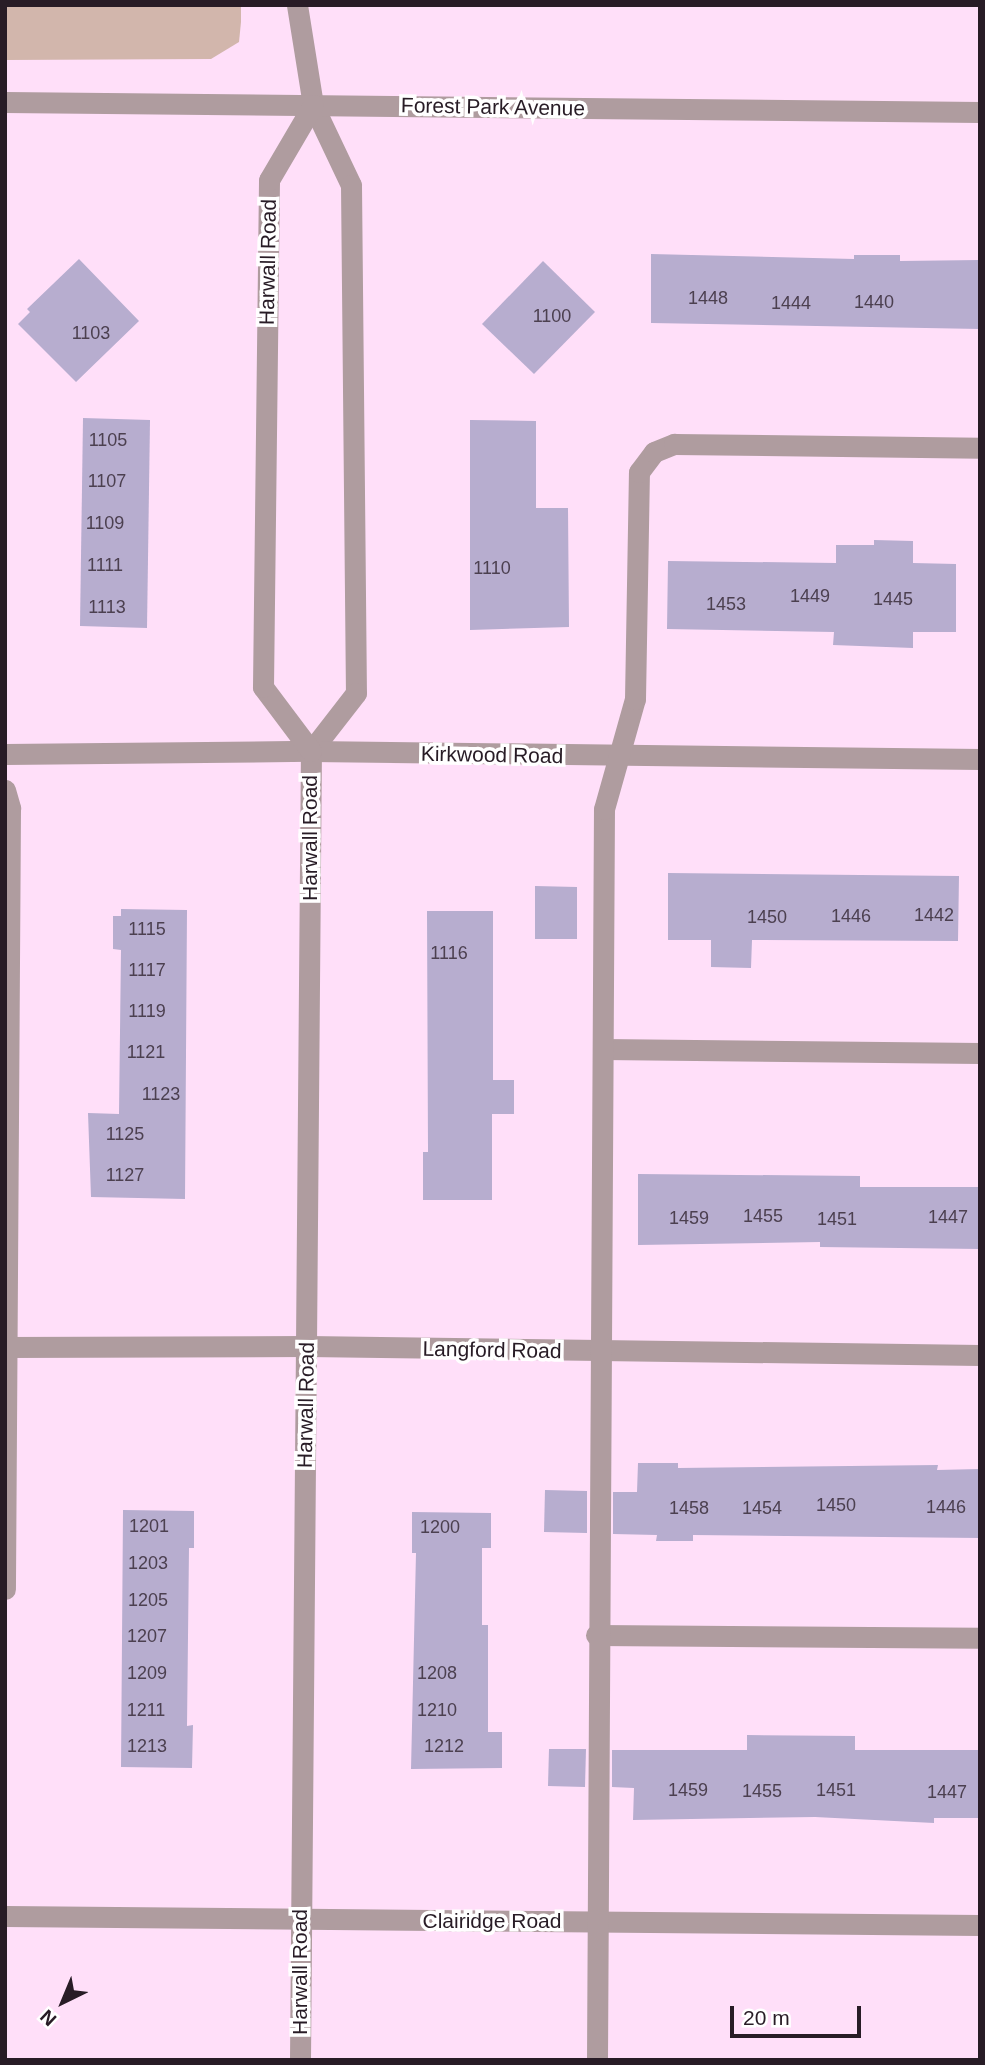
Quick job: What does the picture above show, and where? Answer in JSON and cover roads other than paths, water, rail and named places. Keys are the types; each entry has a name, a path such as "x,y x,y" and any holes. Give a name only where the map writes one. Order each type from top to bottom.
{"street":[{"name":"Harwall Road","path":"297,5 313,105 351,184 355,693 311,751 300,2060"},
{"name":"Forest Park Avenue","path":"5,102 980,112"},
{"name":"Harwall Road","path":"311,751 263,687 269,180 313,105"},
{"path":"597,2060 596,1635 603,1353 604,809 635,699 639,472 654,453 674,444 980,448"},
{"name":"Kirkwood Road","path":"5,754 311,751 618,757 980,759"},
{"path":"5,790 10,808 6,1052 5,1589"},
{"path":"603,1049 980,1053"},
{"name":"Langford Road","path":"7,1347 307,1346 603,1353 980,1355"},
{"path":"596,1635 980,1638"},
{"name":"Clairidge Road","path":"5,1916 980,1925"}]}
